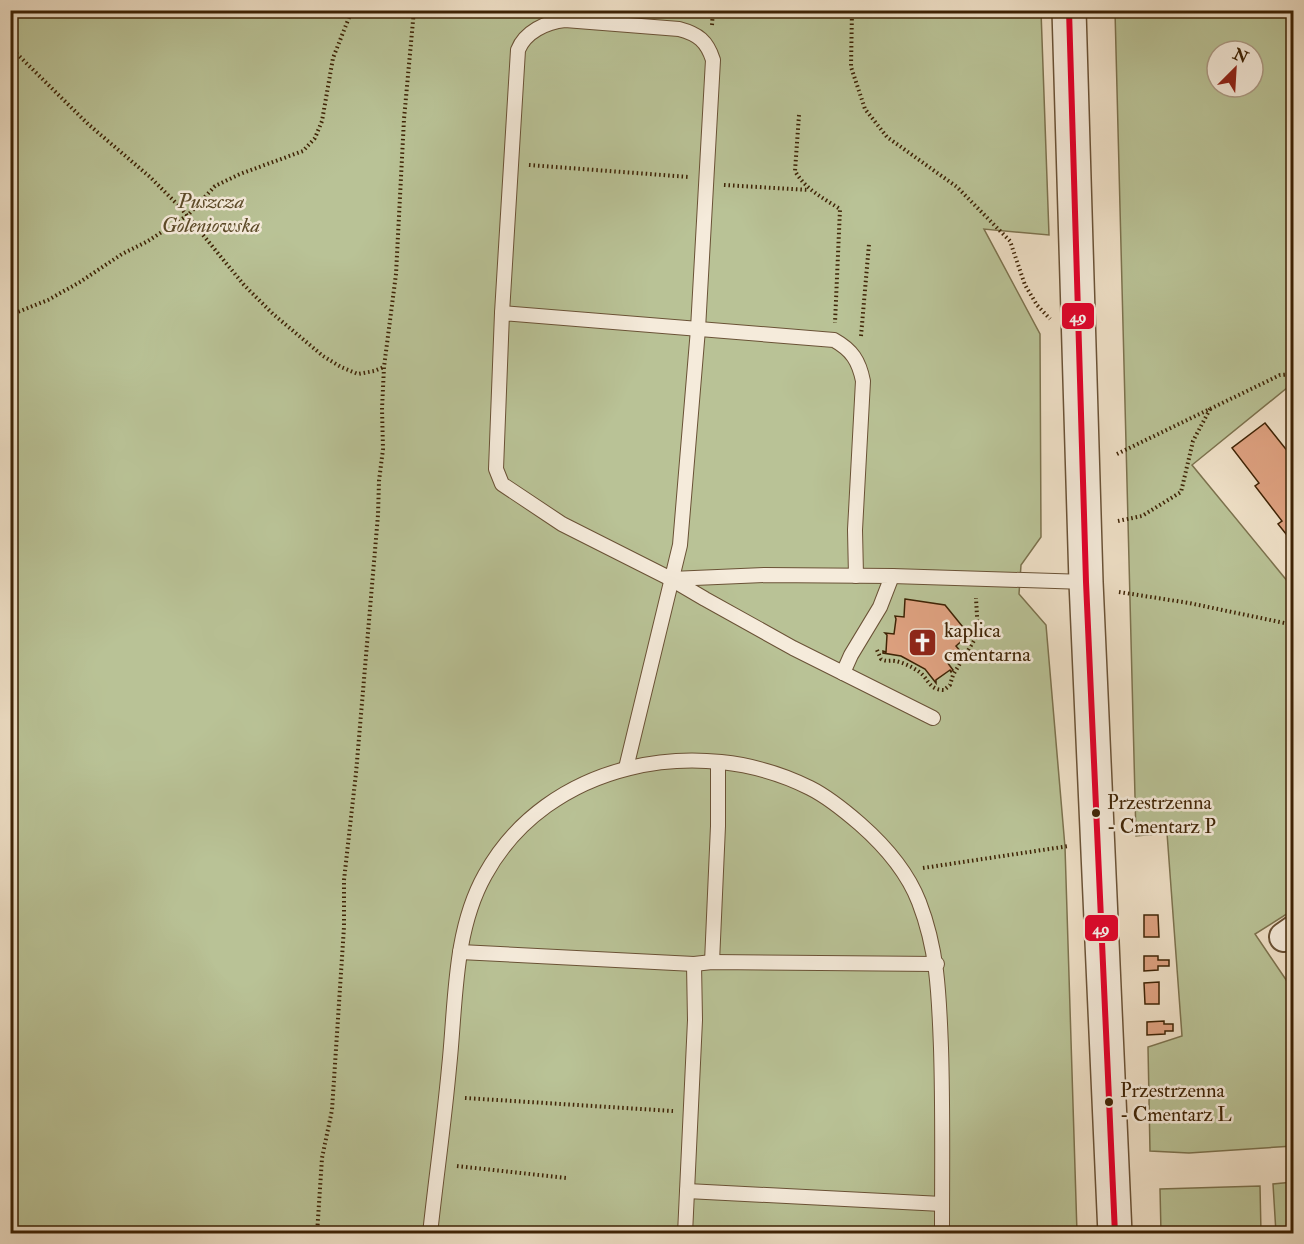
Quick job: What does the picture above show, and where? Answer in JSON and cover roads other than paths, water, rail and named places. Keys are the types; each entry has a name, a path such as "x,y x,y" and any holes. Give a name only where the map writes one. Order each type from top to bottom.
{"street":[{"path":"1069,10 1086,582 1115,1233"}],"lane":[{"path":"626,768 671,579 680,545 698,329 713,60 710,48 703,39 679,29 555,21 533,31 520,44 518,50 502,313 496,469 502,484 562,524 671,579 843,673 933,718"},
{"path":"502,313 834,340 853,354 859,364 863,381 855,530 856,576"},
{"path":"671,579 765,575 1086,582"},
{"path":"843,673 858,641 880,607 892,576"},
{"path":"430,1233 460,952 469,913 483,878 501,848 525,821 550,802 577,786 626,768 668,761 753,766 813,789 843,810 875,838 904,871 919,903 937,964 942,1094 942,1233"},
{"path":"712,962 718,826 718,763"},
{"path":"460,952 694,964 712,962 937,964"},
{"path":"685,1233 695,1020 694,964"},
{"path":"687,1191 942,1204"}],"place":[{"name":"kaplica cmentarna","path":"923,642"},
{"name":"Przestrzenna - Cmentarz P","path":"1096,813"},
{"name":"Przestrzenna - Cmentarz L","path":"1109,1102"}],"park label":[{"name":"Puszcza Goleniowska","path":"211,213"}]}
